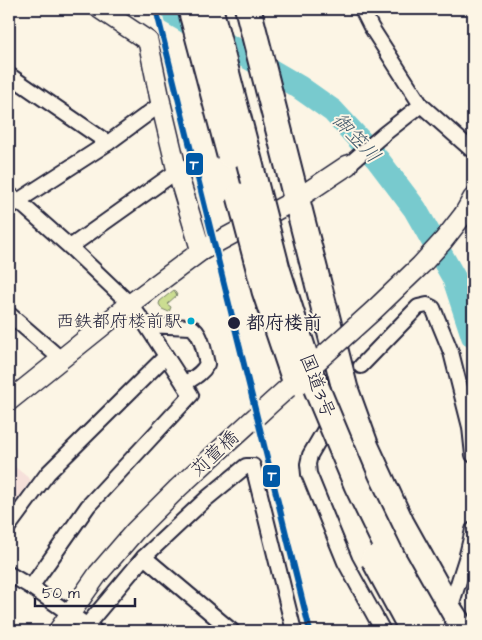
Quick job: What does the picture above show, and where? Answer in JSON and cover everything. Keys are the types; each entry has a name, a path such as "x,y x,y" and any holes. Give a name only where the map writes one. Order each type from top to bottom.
{"highway":[{"name":"国道3号","path":"191,9 265,291 299,392 342,493 379,570 413,631"},
{"name":"国道3号","path":"210,9 278,269 311,375 357,485 392,557 447,627"},
{"path":"234,9 346,389 366,447 447,627"},
{"path":"248,9 279,160"},
{"path":"291,203 312,312 339,404 371,484 417,576 447,627"}],"street":[{"path":"100,9 148,41 177,171 200,251"},
{"path":"362,9 371,28 421,105 473,150"},
{"path":"9,75 108,143"},
{"path":"31,587 88,506 191,395 146,325 130,304 70,246 12,201 108,143 161,104"},
{"path":"9,401 130,304 200,251 291,203 348,165 421,105"},
{"path":"70,246 177,171"},
{"name":"苅萱橋","path":"58,631 98,574 135,531 178,488 421,265 443,241 469,206"},
{"path":"360,366 418,307 427,305 433,308 451,352 470,427 473,455"},
{"path":"9,314 61,359"},
{"path":"146,325 191,327 196,330 207,364 201,373 184,384"},
{"path":"9,526 48,473 166,356"},
{"path":"339,404 310,455 308,464 309,474 345,562 383,631"},
{"path":"9,574 91,628 144,556 206,499 246,466 253,466 294,631"},
{"path":"447,627 473,530"},
{"path":"144,556 232,631"}],"shaded area":[{"path":"9,462 31,480 9,510"}],"green space":[{"path":"174,290 177,295 167,304 171,307 169,312 162,309 159,304 160,301"}],"waterway":[{"name":"御笠川","path":"165,9 299,87 333,111 378,160 415,209 454,278 473,336"}],"transit line":[{"name":"T","path":"156,9 310,631"}],"place":[{"name":"西鉄都府楼前駅","path":"191,321"},
{"name":"都府楼前","path":"234,323"}]}
